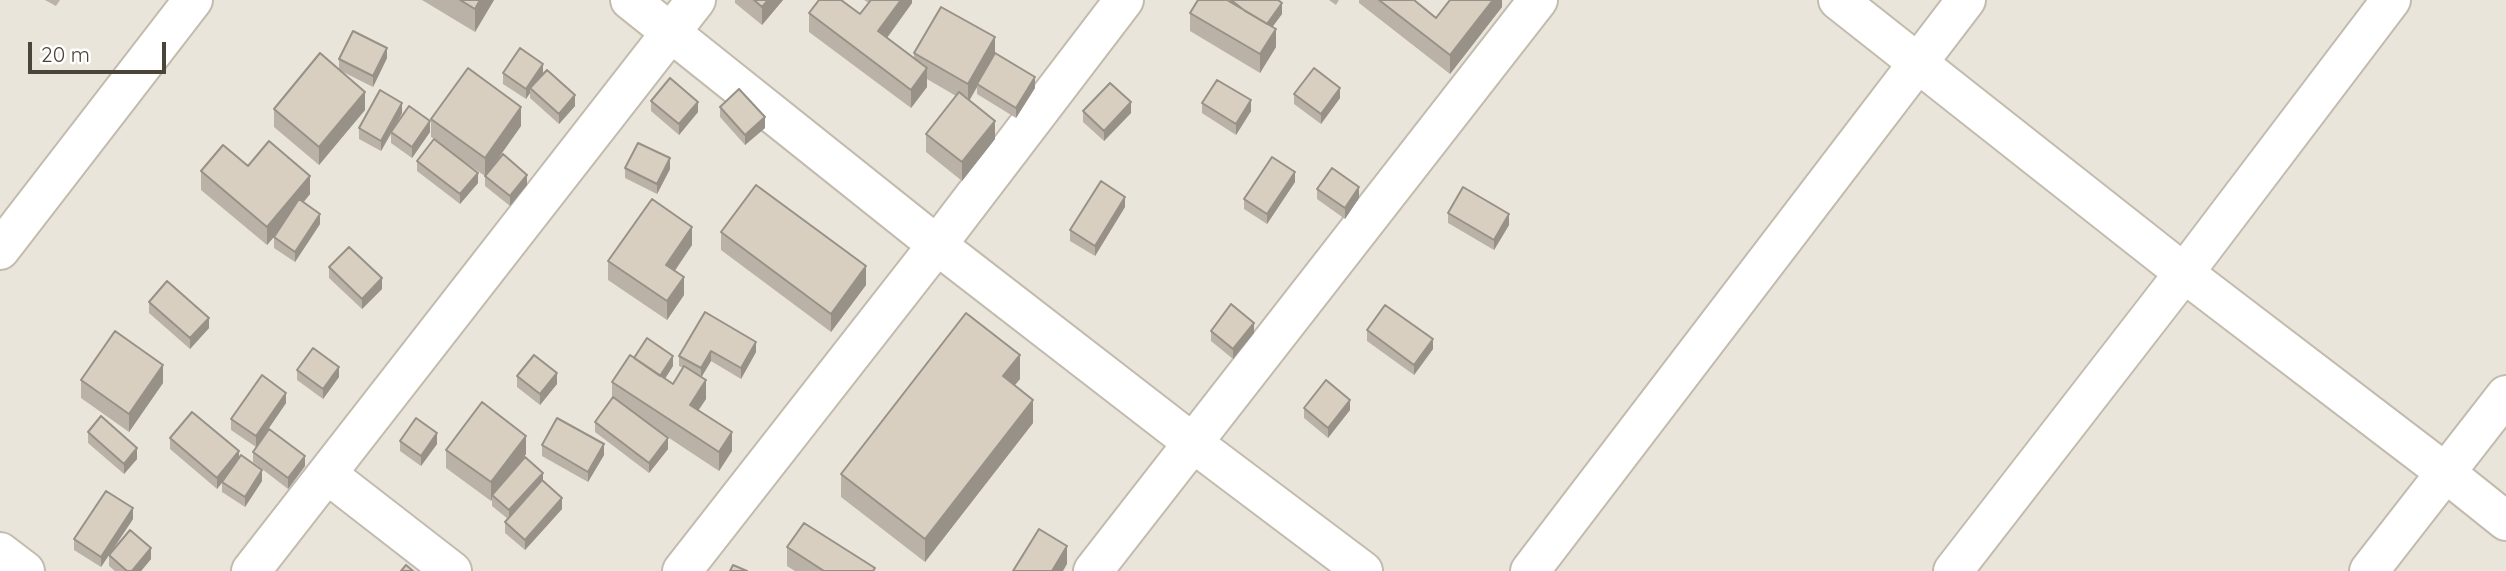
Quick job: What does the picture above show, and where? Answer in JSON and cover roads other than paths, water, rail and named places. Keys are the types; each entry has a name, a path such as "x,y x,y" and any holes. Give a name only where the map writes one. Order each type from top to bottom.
{"street":[{"path":"0,250 193,0"},
{"path":"630,0 937,245 1363,571"},
{"path":"251,571 696,0"},
{"path":"682,571 1124,0"},
{"path":"1093,571 1538,0"},
{"path":"1838,0 2184,273 2506,521"},
{"path":"1530,571 1966,0"},
{"path":"1953,571 2391,0"},
{"path":"2369,571 2506,396"},
{"path":"327,474 452,571"},
{"path":"0,552 25,571"}]}
